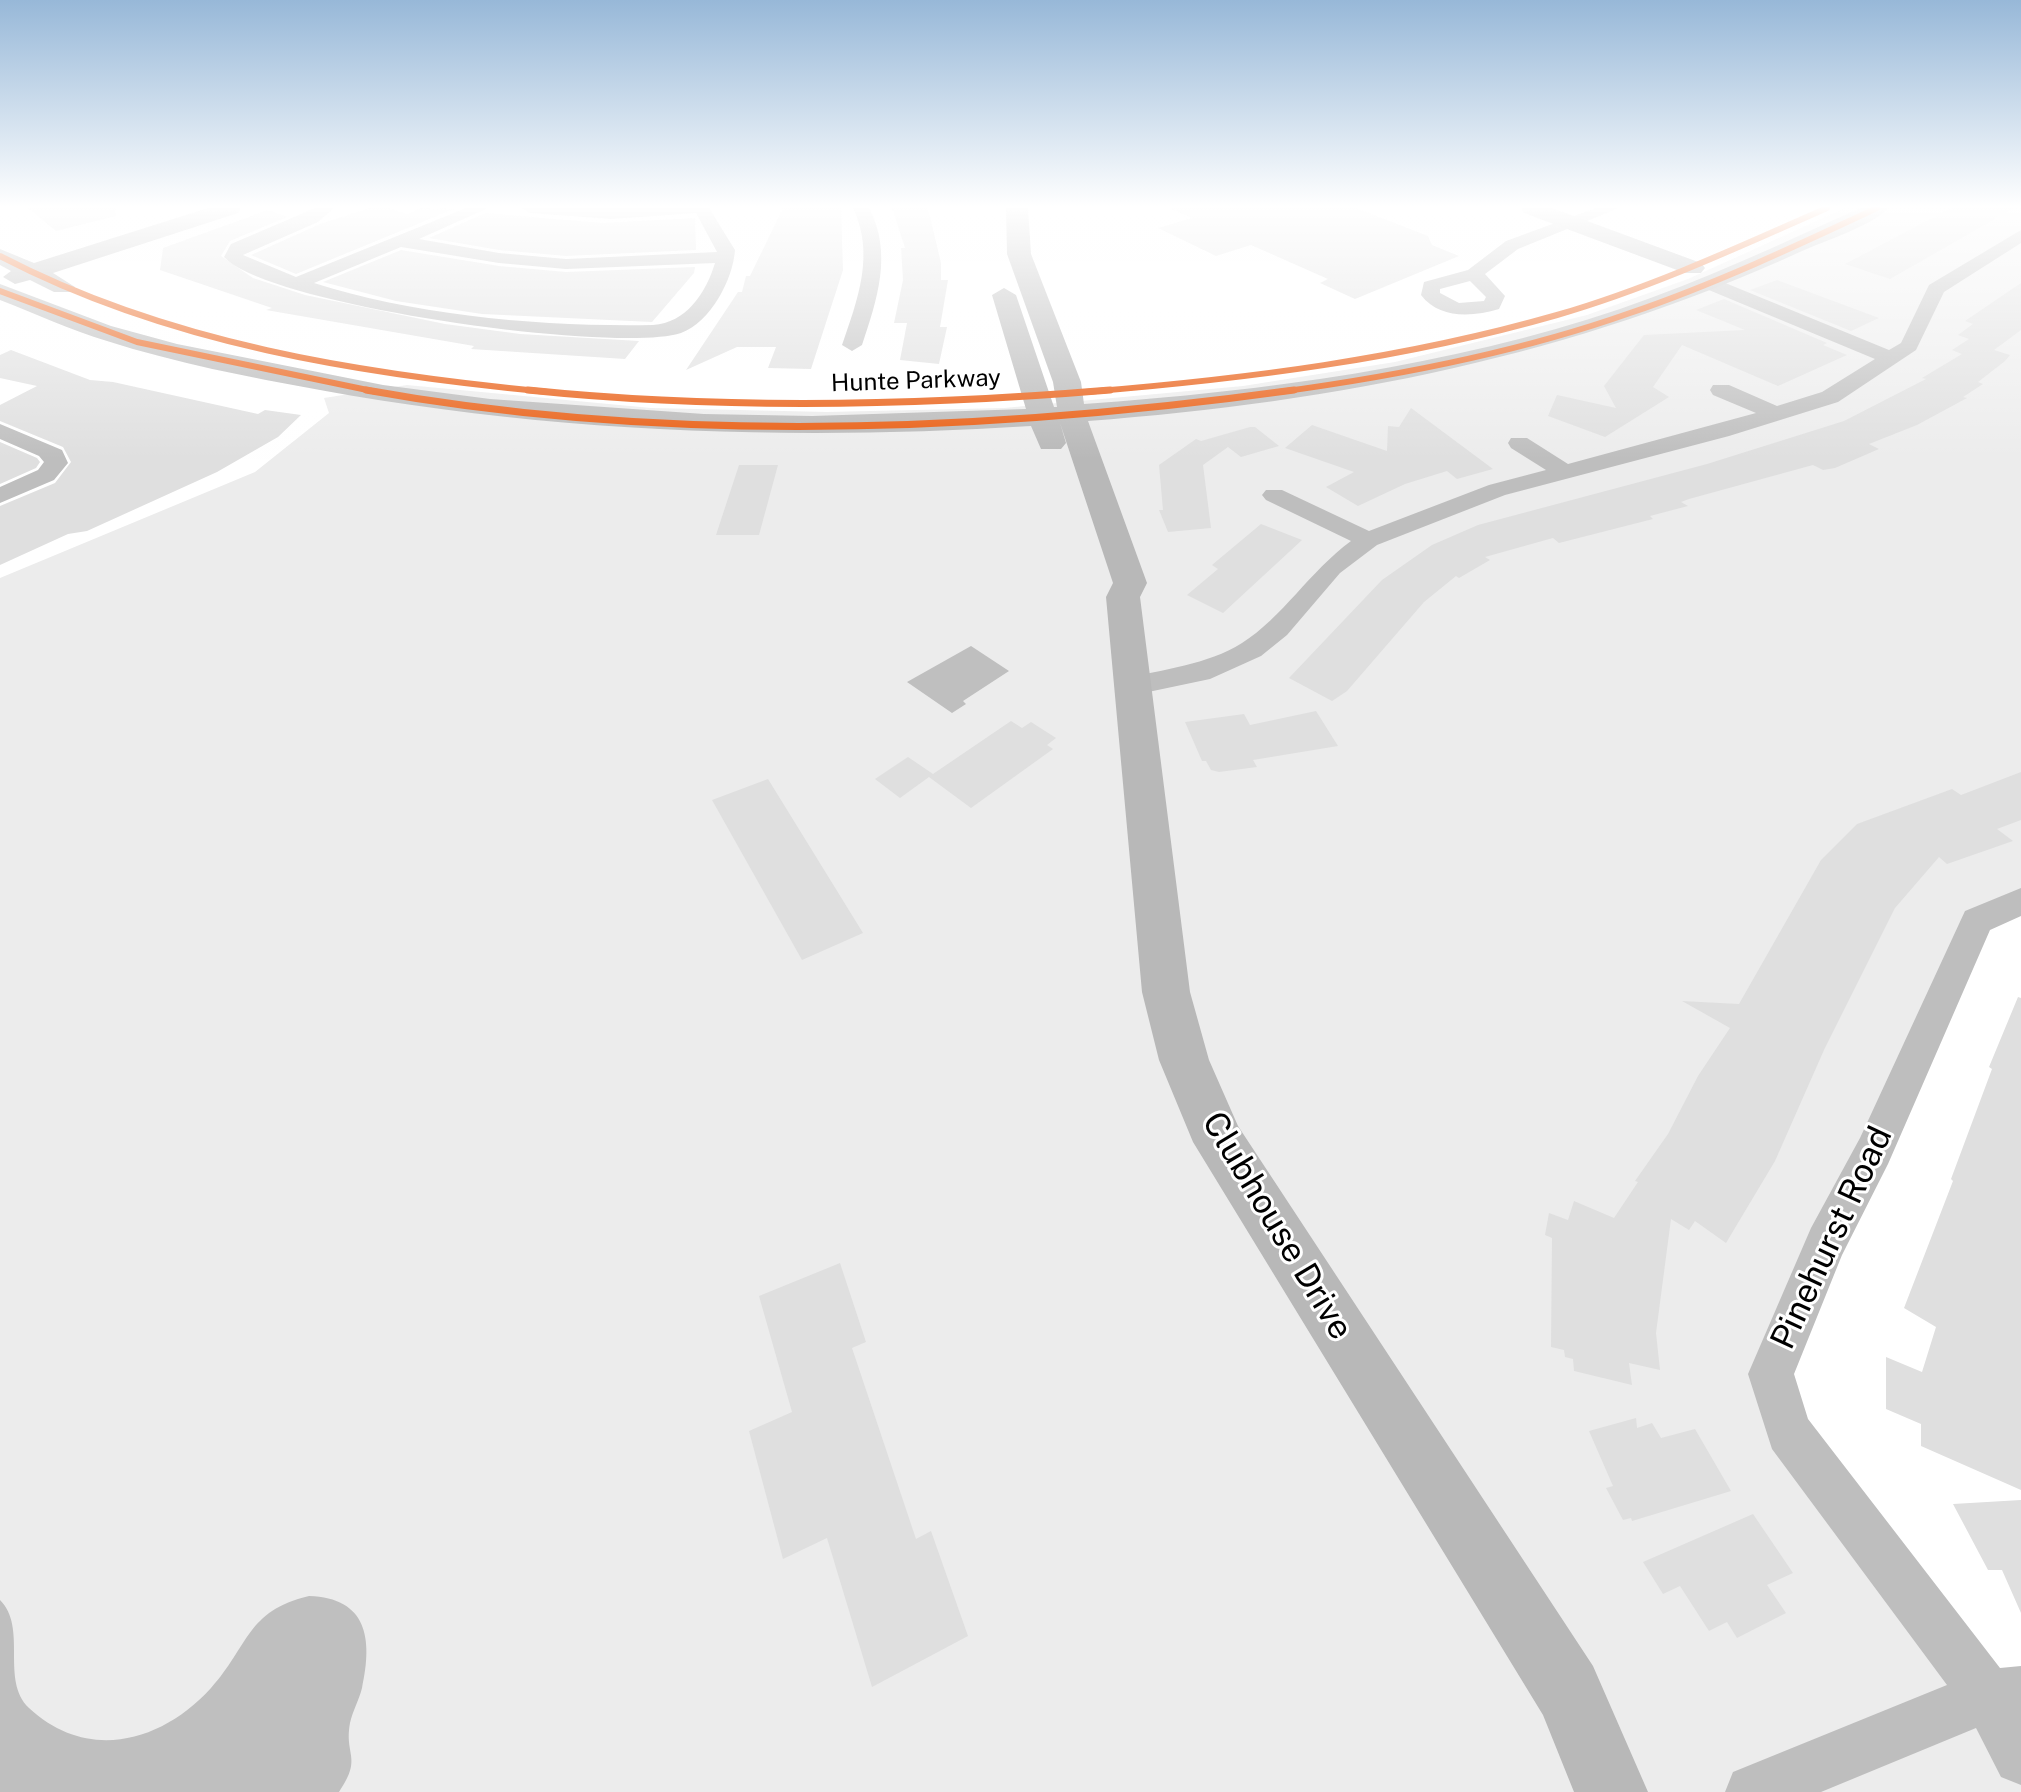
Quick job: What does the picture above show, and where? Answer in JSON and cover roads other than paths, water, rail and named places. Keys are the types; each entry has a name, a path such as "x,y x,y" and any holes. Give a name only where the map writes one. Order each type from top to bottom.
{"main road":[{"name":"Hunte Parkway","path":"2,292 113,335 183,354 432,402 534,412 787,424 1070,404 1248,398 1419,370 1593,326 1668,292"},
{"name":"Hunte Parkway","path":"76,292 148,322 229,342 453,384 537,392 792,405 1038,407"},
{"path":"1003,292 1038,407 1105,581 1123,597"},
{"name":"Clubhouse Drive","path":"1033,292 1067,382 1070,404 1130,583 1123,597 1166,992 1184,1060 1219,1142 1568,1691 1611,1792"}],"street":[{"path":"330,292 469,320 656,331 687,322 709,292"},
{"path":"852,345 867,292"},
{"path":"1738,292 1893,359"},
{"path":"1134,686 1200,672 1251,650 1277,629 1331,568 1368,540 1473,498 1721,431 1830,397 1893,359 1912,343 1935,292"},
{"path":"1721,390 1774,413"},
{"path":"0,431 47,451 54,455 56,463 46,475 0,496"},
{"path":"1519,443 1565,472"},
{"path":"1274,495 1368,540"},
{"name":"Pinehurst Road","path":"2021,901 1977,921 1874,1151 1826,1243 1771,1374 1789,1432 2004,1695 2021,1757"},
{"path":"1753,1792 2004,1695"}]}
